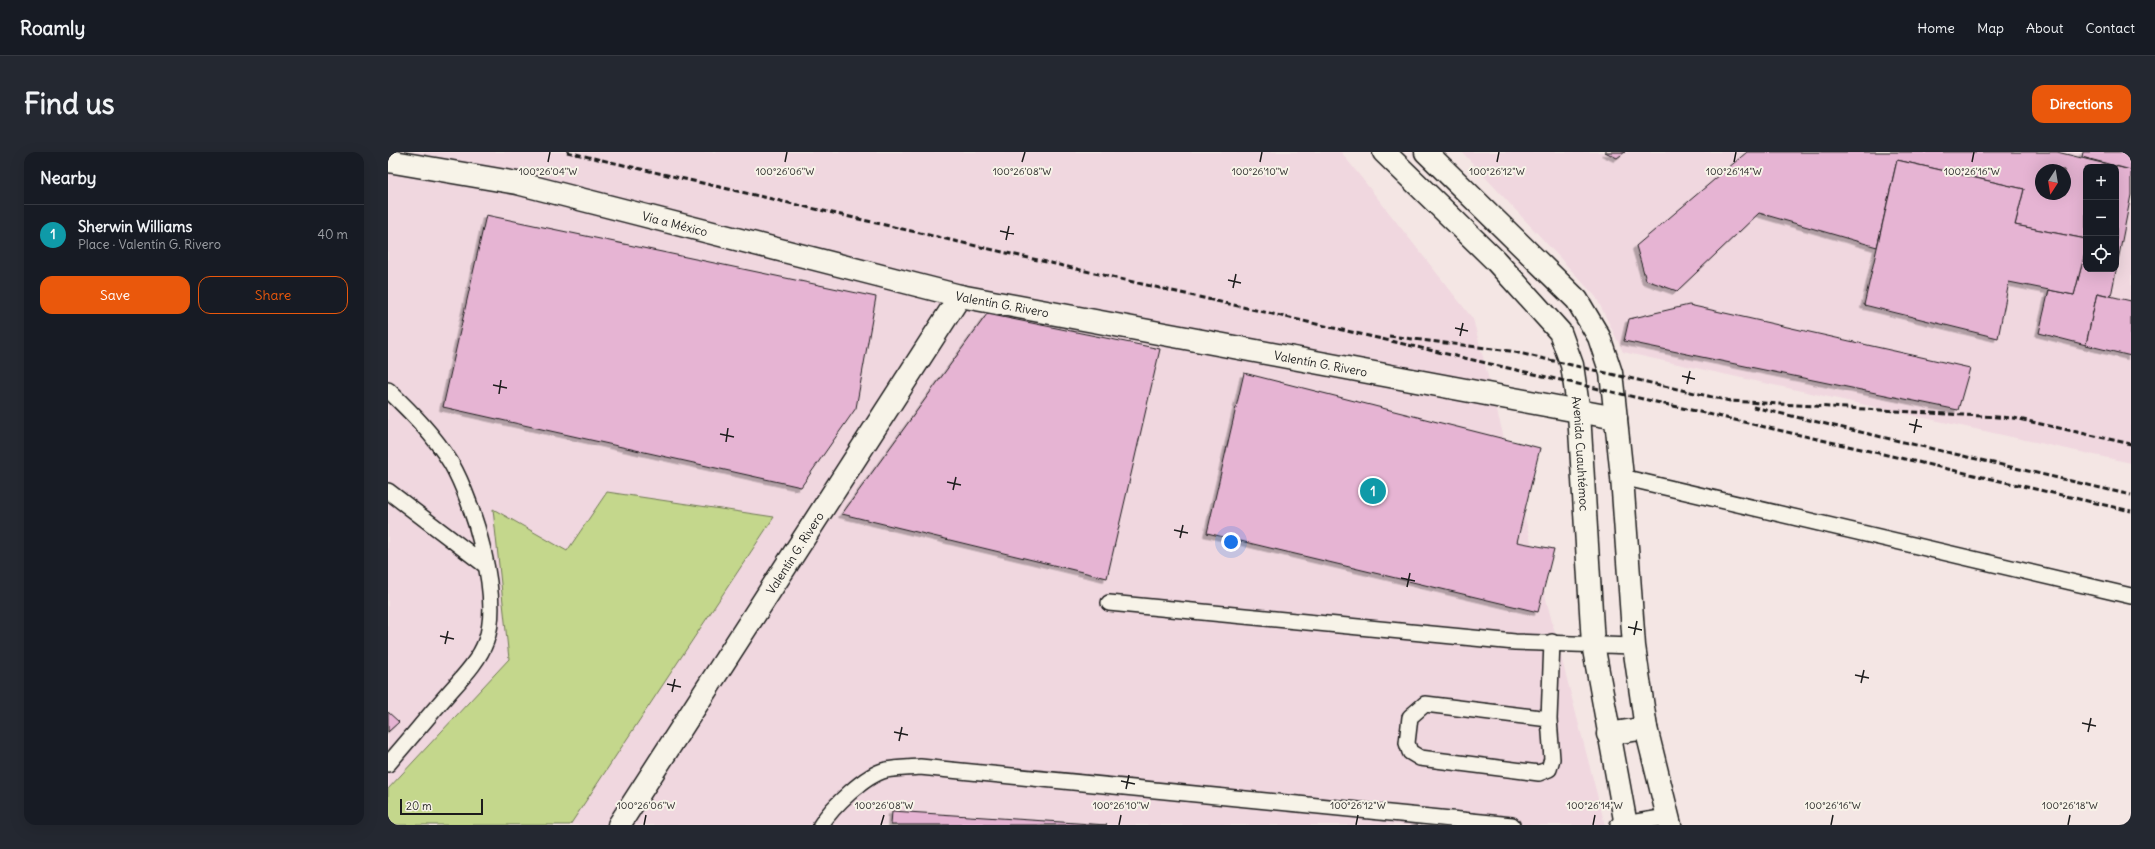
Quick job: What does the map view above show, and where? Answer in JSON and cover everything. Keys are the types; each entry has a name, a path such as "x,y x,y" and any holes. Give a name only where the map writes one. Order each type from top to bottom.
{"street":[{"name":"Avenida Cuauhtémoc","path":"1384,152 1495,260 1560,332 1572,365 1579,413 1593,644 1623,824"},
{"path":"1426,152 1577,300 1599,337 1611,373 1622,477 1634,646 1646,728 1668,821"},
{"name":"Vía a México","path":"388,161 517,183 960,296"},
{"name":"Valentín G. Rivero","path":"619,825 960,296 1579,413 1616,418"},
{"path":"1608,734 1646,728"}],"lane":[{"path":"388,390 421,421 451,464 466,498 477,530 491,593 492,608 486,642 470,668 388,764"},
{"path":"1622,477 2131,596"},
{"path":"388,491 485,565"},
{"path":"1109,603 1516,642 1552,642 1634,646"},
{"path":"1549,719 1424,704 1410,717 1407,743 1410,752 1420,758 1539,773 1549,769 1552,759 1549,719 1552,642"},
{"path":"821,825 826,816 846,795 885,770 920,767 1512,825"},
{"path":"1623,824 1668,821"}],"shaded area":[{"path":"388,152 1341,152 1473,319 1605,825 388,825"},
{"path":"1462,152 2131,152 2131,463 1623,352 1596,297"}],"green space":[{"path":"607,492 774,517 570,825 388,825 388,789 509,659 493,509 567,551"}],"building":[{"path":"1605,152 1625,152 1617,158"},
{"path":"1747,152 2057,152 2106,164 2083,164 2083,238 2015,225 2024,189 1897,160 1877,247 1759,213 1677,291 1646,280 1636,246"},
{"path":"2083,152 2131,152 2131,170 2119,167 2119,164 2108,164 2082,157"},
{"path":"1897,160 2024,189 2015,225 2083,238 2083,260 2074,295 2009,282 1998,338 1864,305"},
{"path":"2119,167 2131,170 2131,195 2119,256"},
{"path":"486,215 876,297 856,408 801,487 443,407"},
{"path":"2083,260 2083,272 2116,272 2111,296 2097,293 2086,345 2039,333 2049,290 2074,295"},
{"path":"2097,293 2131,301 2131,356 2086,345"},
{"path":"1689,305 1970,368 1958,410 1624,341 1629,319"},
{"path":"987,314 1160,349 1107,578 842,514"},
{"path":"1244,373 1540,448 1517,542 1554,549 1538,612 1207,533"},
{"path":"388,712 399,722 388,732"},
{"path":"892,811 1107,825 891,825"}],"railway":[{"path":"567,152 2131,511"},
{"path":"1389,336 1510,351 1730,401 2014,418 2131,444"},
{"path":"1753,407 2131,495"}],"place":[{"name":"Sherwin Williams","path":"1373,491"}]}
